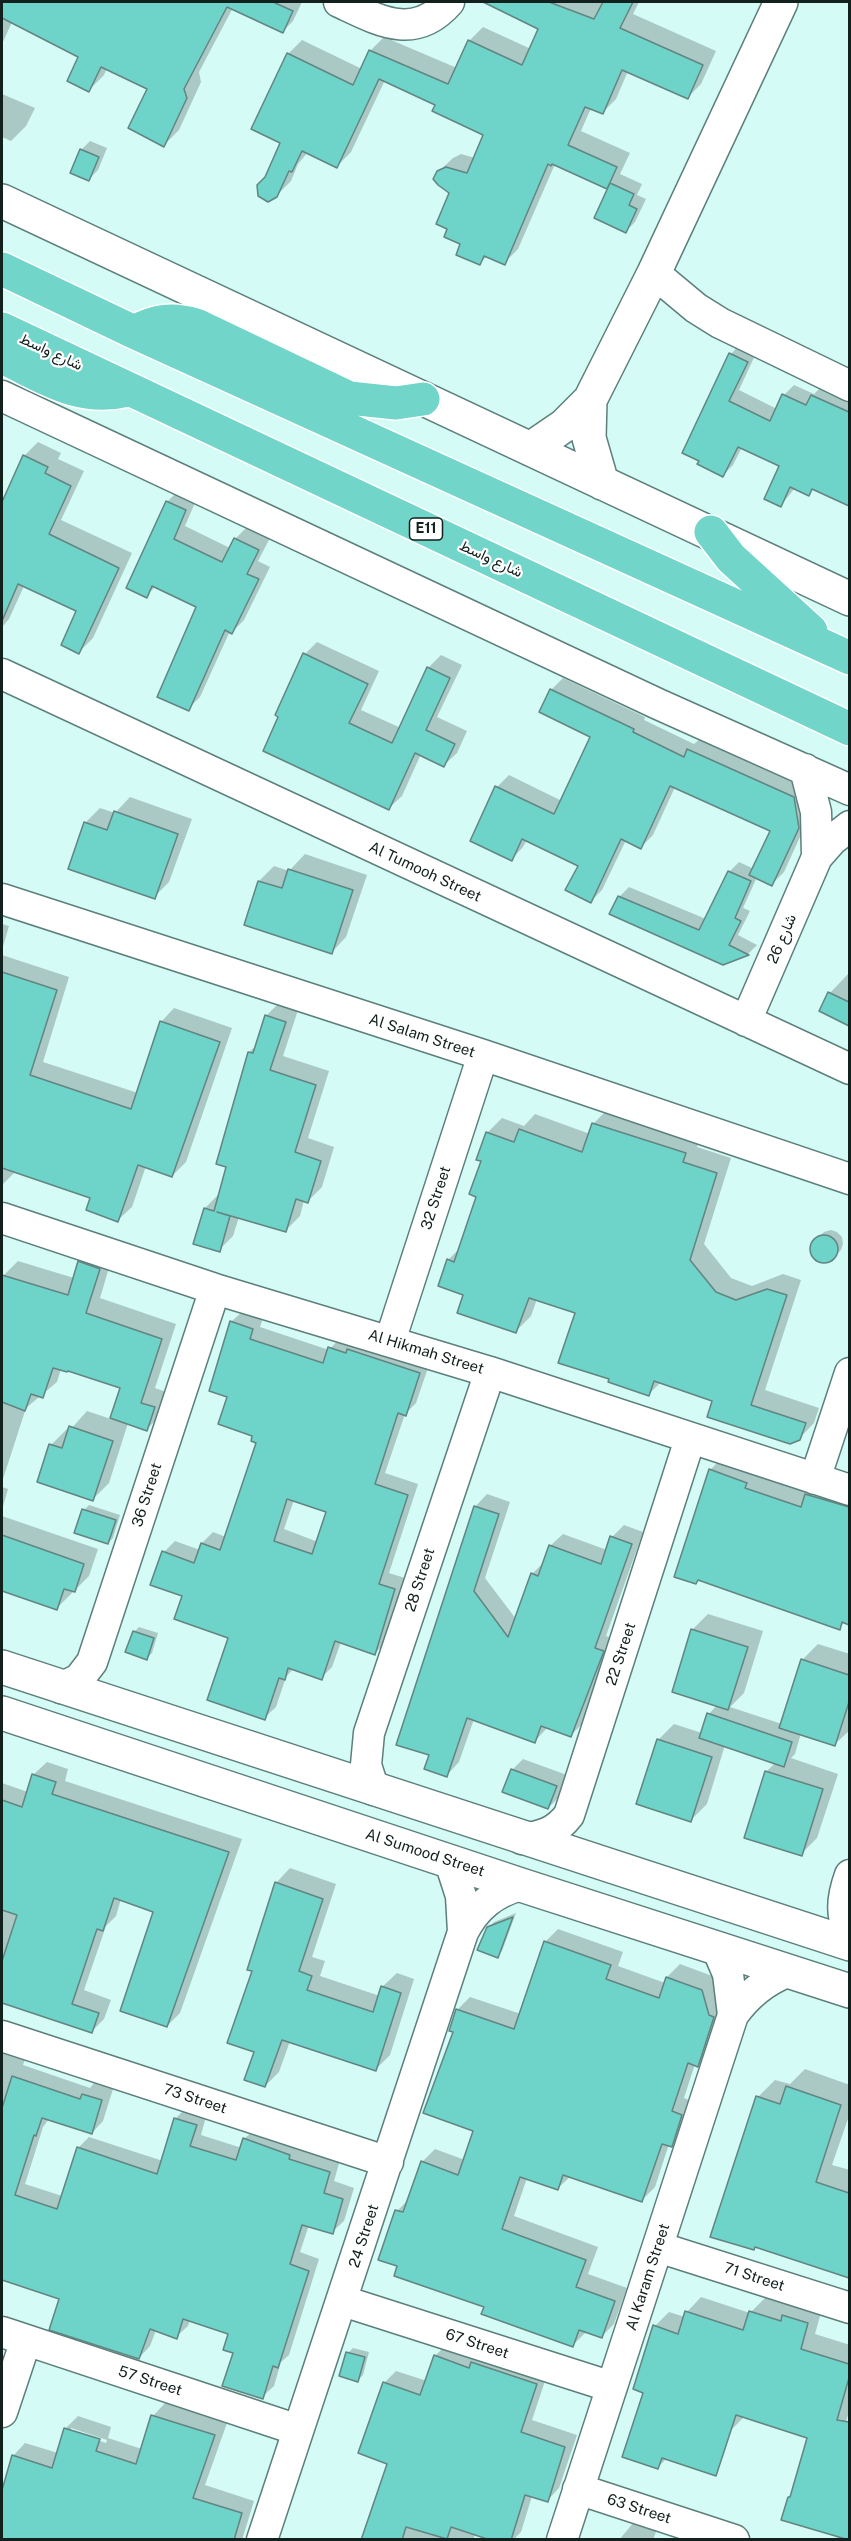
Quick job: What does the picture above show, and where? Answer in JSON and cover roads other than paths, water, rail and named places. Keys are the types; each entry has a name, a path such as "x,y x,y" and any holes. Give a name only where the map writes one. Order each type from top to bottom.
{"highway":[{"path":"2,269 134,332 841,654"},
{"path":"134,332 157,321 182,321 196,325 349,398 396,404 423,399"},
{"name":"شارع واسط","path":"2,329 849,729"},
{"path":"2,357 66,388 82,393 112,394 132,390"},
{"path":"711,532 731,558 841,654"}],"street":[{"path":"339,2 378,20 394,25 411,25 427,20 449,2"},
{"path":"530,449 565,425 590,400 654,273 782,2"},
{"path":"2,201 711,532 849,599"},
{"path":"654,273 696,308 720,323 849,386"},
{"path":"2,396 658,704 849,790"},
{"path":"590,400 589,438 602,483"},
{"name":"Al Tumooh Street","path":"2,674 849,1069"},
{"name":"شارع 26","path":"805,769 816,812 817,857"},
{"name":"شارع 26","path":"746,1021 817,857 849,826"},
{"name":"Al Salam Street","path":"2,899 847,1175"},
{"name":"32 Street","path":"390,1341 483,1055"},
{"name":"Al Hikmah Street","path":"2,1218 215,1289 490,1372 849,1490"},
{"name":"36 Street","path":"47,1683 79,1679 92,1662 215,1289"},
{"name":"28 Street","path":"374,1790 366,1765 369,1733 490,1372"},
{"path":"814,1479 849,1372"},
{"name":"22 Street","path":"512,1836 551,1833 569,1815 690,1439"},
{"path":"2,1668 849,1944"},
{"path":"2,1706 10,1708 47,1683"},
{"name":"Al Sumood Street","path":"2,1713 450,1862 849,1991"},
{"path":"394,1843 391,1830 393,1825 405,1821 453,1834 512,1836"},
{"name":"24 Street","path":"450,1862 461,1896 463,1932"},
{"path":"849,1875 842,1903 842,1914 849,1939"},
{"name":"24 Street","path":"262,2540 297,2430 343,2301 463,1932 470,1919 492,1896 521,1885"},
{"name":"Al Karam Street","path":"717,1948 728,1974 733,2015"},
{"name":"Al Karam Street","path":"562,2540 733,2015 742,2003 763,1984 789,1971"},
{"name":"73 Street","path":"2,2036 388,2162"},
{"name":"71 Street","path":"658,2247 849,2308"},
{"name":"67 Street","path":"343,2301 612,2387"},
{"path":"2,2412 14,2336"},
{"name":"57 Street","path":"14,2336 297,2430"},
{"name":"63 Street","path":"578,2489 734,2540"}]}
